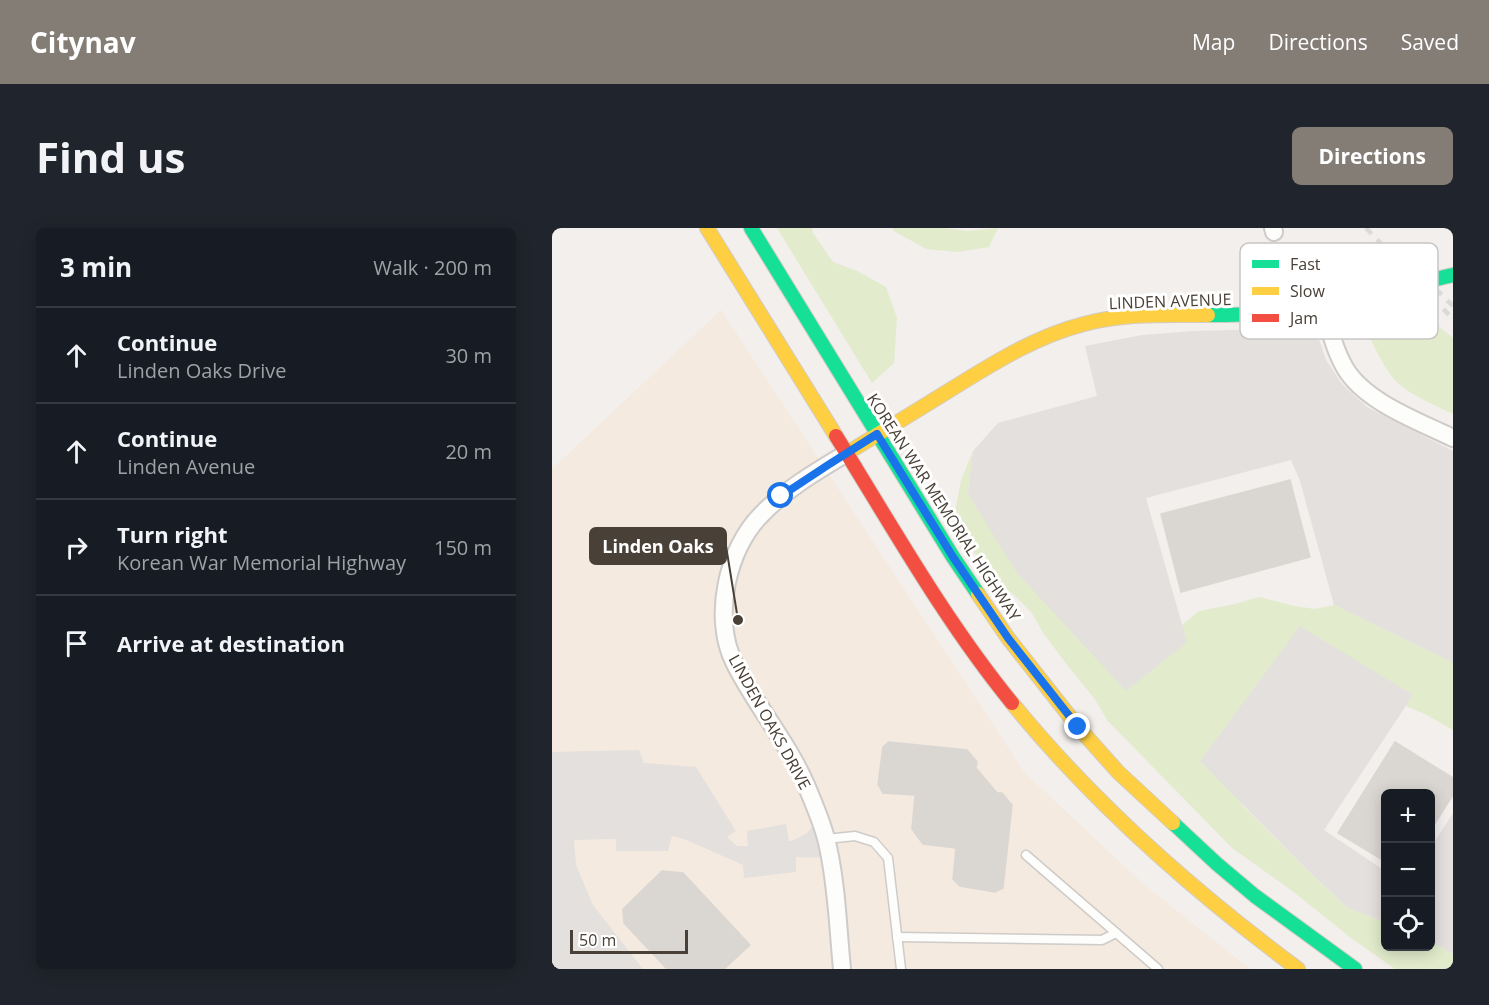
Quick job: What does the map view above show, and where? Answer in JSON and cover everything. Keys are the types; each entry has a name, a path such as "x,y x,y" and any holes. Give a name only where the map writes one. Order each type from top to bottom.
{"main road":[{"path":"707,228 955,627 994,682 1076,776 1130,831 1195,890 1255,939 1298,969"},
{"name":"KOREAN WAR MEMORIAL HIGHWAY","path":"751,228 953,557 1002,629 1078,727 1118,772 1217,864 1255,896 1355,969"},
{"name":"LINDEN AVENUE","path":"1438,278 1453,274"},
{"name":"LINDEN AVENUE","path":"847,453 985,368 1023,347 1060,331 1096,321 1131,316 1240,314"}],"street":[{"path":"1333,339 1338,355 1346,369 1364,391 1453,438"},
{"name":"LINDEN OAKS DRIVE","path":"842,969 836,898 826,839 806,785 795,763 732,659 724,632 723,607 728,578 736,555 745,536 760,515 781,496 847,453"}],"lane":[{"path":"826,839 855,836 874,842 888,858 901,969"},
{"path":"1026,855 1158,969"},
{"path":"897,937 1102,940 1116,933"}],"shaded area":[{"path":"721,310 1024,772 1142,883 1250,969 552,969 552,469"},
{"path":"1240,330 1240,339 1319,339 1326,360 1342,384 1367,407 1453,451 1453,664 1334,605 1300,481 1291,460 1146,498 1187,642 1126,691 1017,573 968,494 973,451 998,423 1097,396 1085,346 1142,335"},
{"path":"1300,626 1413,695 1324,830 1381,868 1381,920 1348,908 1302,865 1200,761"},
{"path":"639,750 644,763 696,767 736,831 727,837 737,846 748,846 747,831 786,824 789,841 792,841 807,833 820,818 830,858 796,857 796,872 744,878 743,865 672,836 668,851 616,851 616,839 574,840 576,865 593,905 643,969 552,969 552,752"},
{"path":"1453,813 1453,954 1435,944 1435,841"}],"green space":[{"path":"777,228 812,228 833,262 857,271 886,287 897,318 894,363 872,383"},
{"path":"892,228 943,228 968,231 998,228 989,247 957,252 926,249"},
{"path":"1438,326 1453,338 1453,414 1418,397 1399,384 1384,365 1371,339 1438,339"},
{"path":"973,451 968,494 1186,642 1182,625 1199,611 1259,597 1315,609 1334,605 1451,661 1453,664 1453,730 1406,706 1412,696 1242,805 1348,908 1381,920 1381,951 1435,951 1435,944 1453,954 1453,969 1395,969 1232,848 1107,720 1094,698 1043,633 1032,613 1012,593 996,583 956,527 955,512 961,480"}],"building":[{"path":"1290,480 1310,557 1181,592 1161,514"},
{"path":"889,742 967,750 977,762 976,768 997,793 1002,793 1012,805 1003,888 995,892 960,886 953,879 956,848 923,844 912,829 915,795 883,793 878,784 883,747"},
{"path":"1395,742 1453,778 1453,795 1435,823 1435,789 1381,789 1381,859 1338,833"},
{"path":"662,871 683,873 750,945 724,969 667,969 624,923 623,909"}],"railway":[{"path":"1366,228 1380,243"},
{"path":"1438,291 1453,306"},
{"path":"1438,303 1453,319"}],"traffic: fast":[{"path":"751,228 978,594"},
{"path":"1438,279 1453,275"},
{"path":"1208,315 1240,314"},
{"path":"1173,823 1255,896 1355,969"}],"traffic: slow":[{"path":"707,228 836,436"},
{"path":"847,453 995,363 1047,336 1084,324 1114,318 1146,315 1208,315"},
{"path":"978,594 1008,638 1078,727 1118,772 1173,823"},
{"path":"1012,703 1077,777 1147,845 1221,909 1298,969"}],"traffic: jam":[{"path":"836,436 942,606 987,672 1012,703"}],"place":[{"name":"Linden Oaks","path":"738,620"}],"route":[{"path":"781,496 877,434 953,557 1008,638 1078,727"}]}
